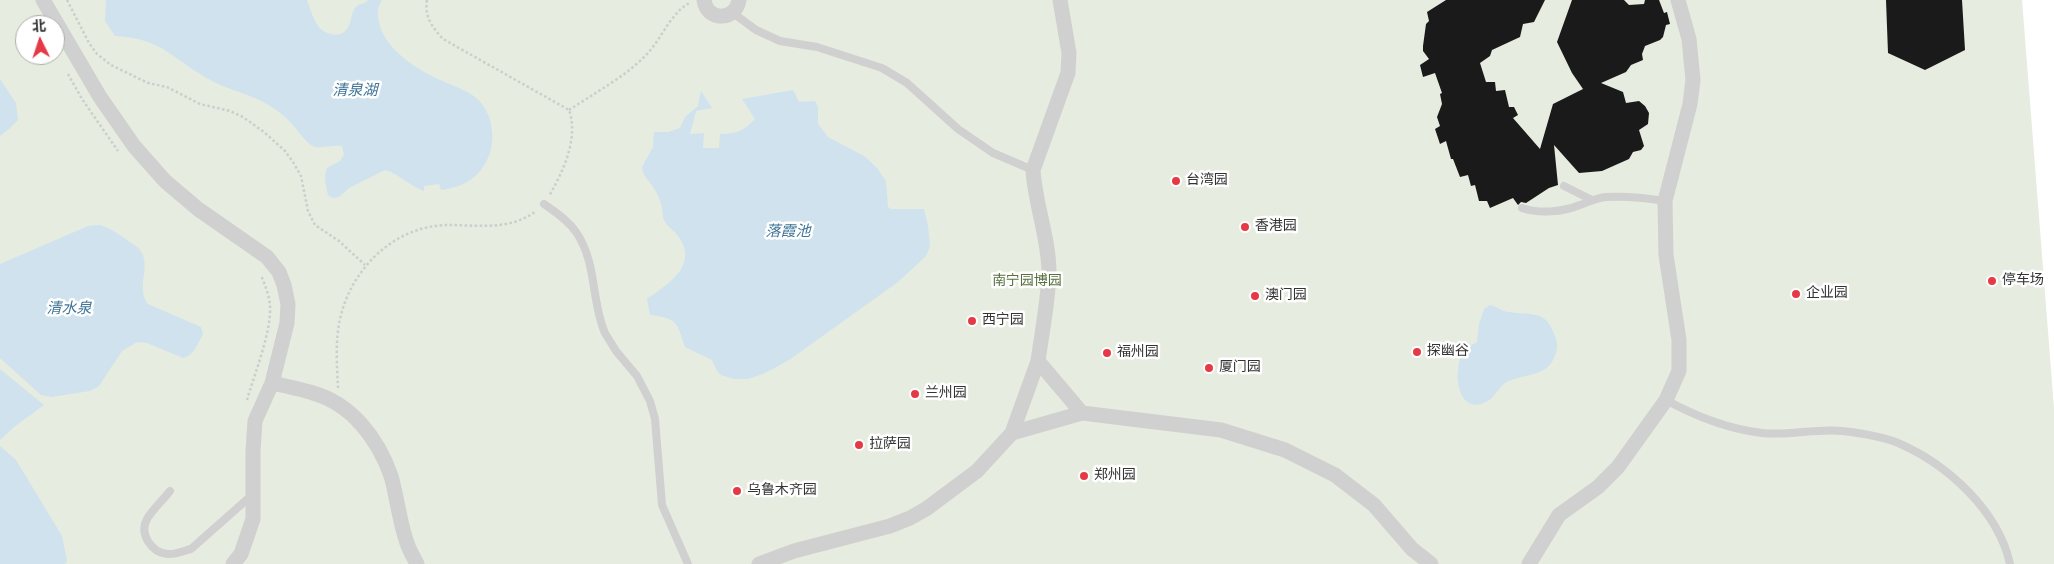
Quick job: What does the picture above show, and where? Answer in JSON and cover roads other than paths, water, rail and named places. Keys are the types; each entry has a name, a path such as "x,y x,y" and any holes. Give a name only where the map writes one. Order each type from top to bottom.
{"street":[{"path":"43,0 100,97 134,146 165,181 198,209 267,257 279,272 284,286 288,304 287,323 272,383 256,421 253,451 253,519 241,554 233,564"},
{"path":"704,0 707,9 716,16 722,17 736,6"},
{"path":"759,564 794,551 890,526 910,518 926,509 976,471 1012,433 1038,361 1049,272 1047,248 1034,185 1033,170 1068,73 1069,52 1060,0"},
{"path":"1529,564 1559,515 1598,487 1618,467 1666,400 1679,371 1680,354 1666,255 1665,201 1690,104 1693,80 1689,39 1678,0"},
{"path":"1038,361 1082,413"},
{"path":"272,383 315,393 339,404 354,416 379,449 391,477 406,541 417,564"},
{"path":"1012,433 1082,413 1222,430 1285,450 1335,475 1374,505 1412,549 1431,564"},
{"path":"1412,549 1416,564"}],"lane":[{"path":"736,6 756,30 780,41 817,47 882,68 907,83 958,129 993,153 1033,170"},
{"path":"1564,186 1592,200"},
{"path":"1522,208 1532,212 1547,211 1580,206 1592,200 1606,197 1634,197 1665,201"},
{"path":"544,204 567,221 577,233 590,266 601,324 605,333 646,390 655,419 662,505 688,564"},
{"path":"1666,400 1685,410 1749,431 1774,434 1840,431 1896,442 1945,470 1986,512 2007,551 2010,564"},
{"path":"170,491 147,519 144,529 147,541 154,548 166,554 190,549 253,493"}],"water":[{"name":"清泉湖","path":"106,0 307,0 318,26 328,33 336,35 343,33 348,28 353,11 357,6 368,0 382,0 378,9 379,22 383,34 394,49 426,73 475,97 486,110 492,127 492,144 487,160 479,173 474,177 449,189 441,190 439,184 424,186 424,191 385,170 349,188 339,197 333,198 328,195 325,175 327,168 340,161 344,155 342,146 315,147 305,140 286,118 264,102 214,82 158,46 146,41 115,36 105,21"},
{"path":"0,79 16,103 18,120 0,136"},
{"name":"落霞池","path":"793,90 799,102 815,101 818,107 818,124 828,137 864,156 877,168 886,181 888,207 891,209 924,209 930,246 926,256 898,282 789,360 765,373 748,379 734,379 721,375 712,360 685,347 675,323 666,318 650,315 647,299 671,281 683,265 685,256 684,246 664,220 662,206 653,187 643,173 642,167 653,147 654,132 668,132 680,128 685,117 698,106 701,91 712,108 696,111 690,134 704,133 703,148 719,148 720,134 739,131 755,119 742,99"},
{"name":"清水泉","path":"99,225 114,231 140,250 144,263 144,298 148,304 201,327 203,334 193,352 187,357 183,358 147,343 137,342 122,351 99,386 90,391 51,397 41,395 0,358 0,264 88,226"},
{"path":"1490,305 1506,311 1538,315 1543,318 1552,329 1557,346 1554,358 1545,369 1505,383 1489,401 1478,405 1467,402 1463,397 1458,385 1458,371 1462,353 1477,342 1479,324 1484,309"},
{"path":"0,369 44,405 0,440"},
{"path":"0,446 16,460 62,536 67,561 65,564 0,564"}],"place":[{"name":"台湾园","path":"1176,181"},
{"name":"香港园","path":"1245,227"},
{"name":"停车场","path":"1992,281"},
{"name":"企业园","path":"1796,294"},
{"name":"澳门园","path":"1255,296"},
{"name":"西宁园","path":"972,321"},
{"name":"探幽谷","path":"1417,352"},
{"name":"福州园","path":"1107,353"},
{"name":"厦门园","path":"1209,368"},
{"name":"兰州园","path":"915,394"},
{"name":"拉萨园","path":"859,445"},
{"name":"郑州园","path":"1084,476"},
{"name":"乌鲁木齐园","path":"737,491"}],"park label":[{"name":"南宁园博园","path":"1027,282"}]}
